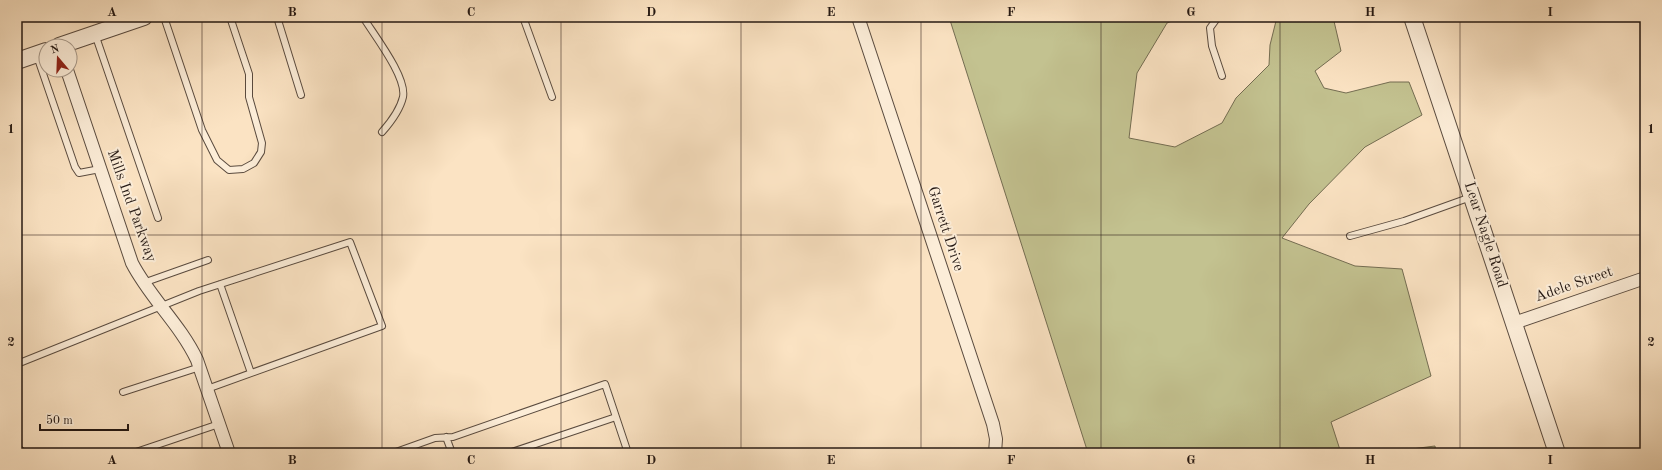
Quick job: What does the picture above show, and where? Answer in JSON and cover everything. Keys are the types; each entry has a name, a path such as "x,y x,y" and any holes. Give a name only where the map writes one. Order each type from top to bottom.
{"street":[{"path":"78,40 144,17"},
{"name":"Garrett Drive","path":"858,17 993,424 996,439 995,453"},
{"name":"Lear Nagle Road","path":"1412,17 1557,453"},
{"path":"17,61 38,53"},
{"name":"Mills Ind Parkway","path":"70,78 127,250 143,283 184,335 200,367 229,453"},
{"name":"Adele Street","path":"1514,323 1645,278"}],"lane":[{"path":"164,17 202,130 216,160 229,170 243,169 254,163 261,152 262,143 249,97 249,74 230,17"},
{"path":"277,17 301,95"},
{"path":"363,17 380,42 403,85 403,97 397,111 382,132"},
{"path":"523,17 552,97"},
{"path":"1218,17 1210,28 1212,46 1222,76"},
{"path":"95,34 158,218"},
{"path":"49,78 75,167 79,173 100,170"},
{"path":"1350,236 1410,218 1472,196"},
{"path":"17,364 220,284 350,242 382,326 207,388"},
{"path":"143,283 208,260"},
{"path":"220,284 251,373"},
{"path":"124,392 200,367"},
{"path":"393,453 435,438 453,437 605,384 628,453"},
{"path":"509,453 616,417"},
{"path":"132,453 219,424"},
{"path":"446,437 452,453"},
{"path":"17,447 24,453"}],"shaded area":[{"path":"949,17 1182,17 1167,23 1137,73 1129,138 1175,147 1222,123 1236,98 1269,65 1270,45 1277,17 1333,17 1341,51 1315,71 1324,88 1346,93 1390,82 1409,82 1422,115 1365,147 1309,204 1282,238 1355,266 1402,269 1431,376 1331,422 1341,453 1088,453"},
{"path":"1435,446 1436,453 1380,453"}]}
